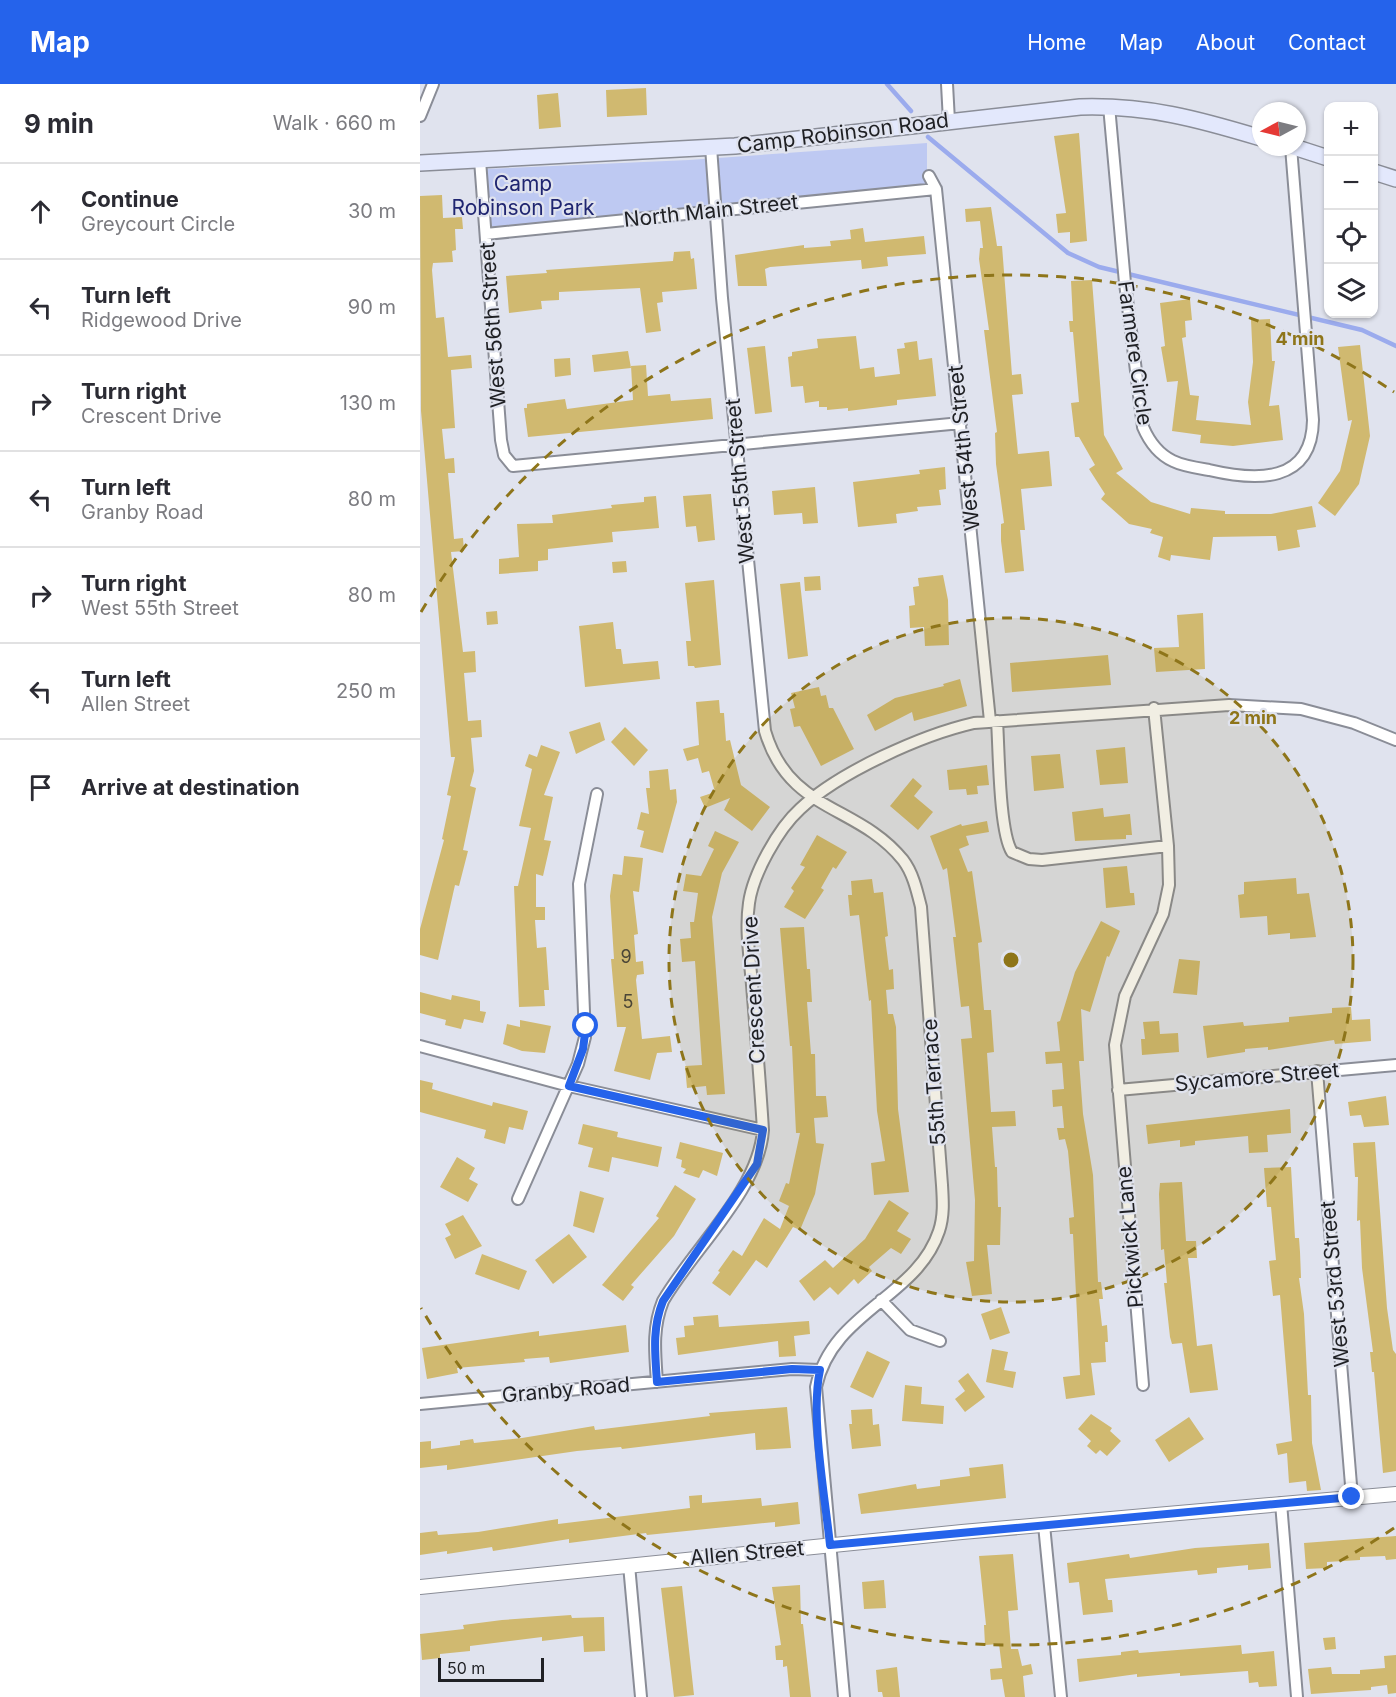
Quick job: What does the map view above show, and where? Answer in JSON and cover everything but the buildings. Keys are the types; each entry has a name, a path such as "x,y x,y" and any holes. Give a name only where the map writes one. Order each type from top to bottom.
{"main road":[{"name":"Camp Robinson Road","path":"420,163 711,147 908,128 1080,107 1109,106 1163,112 1252,136"},
{"path":"1306,151 1324,157"},
{"path":"1378,173 1396,178"}],"street":[{"path":"420,116 433,84"},
{"path":"946,122 947,84"},
{"name":"Farmere Circle","path":"1109,106 1125,283 1143,427 1149,440 1173,462 1218,472 1264,477 1291,469 1302,459 1311,443 1313,429 1293,156"},
{"name":"West 55th Street","path":"711,147 715,211 765,731 780,768 812,798"},
{"name":"West 56th Street","path":"480,160 500,418 504,455 508,463 520,468 961,423"},
{"name":"West 54th Street","path":"929,176 936,189 1007,838 1012,852 1029,859 1042,860 1168,846"},
{"name":"North Main Street","path":"486,234 936,189"},
{"name":"Crescent Drive","path":"657,1382 654,1340 657,1318 663,1301 757,1164 763,1130 749,939 749,905 758,874 787,822 812,798 875,761 935,734 974,723 994,721 1154,708 1229,705 1301,709 1354,723 1396,740"},
{"name":"Pickwick Lane","path":"1143,1385 1118,1089 1117,1028 1125,996 1163,914 1169,885 1168,846 1154,708"},
{"path":"519,1199 569,1086 585,1038 579,884 597,794"},
{"name":"55th Terrace","path":"812,798 876,836 891,848 910,871 921,907 943,1212 937,1236 926,1257 841,1335 820,1370"},
{"path":"420,1046 569,1086 763,1130"},
{"name":"Sycamore Street","path":"1118,1089 1396,1065"},
{"name":"West 53rd Street","path":"1317,1071 1352,1497"},
{"path":"881,1300 910,1330 940,1341"},
{"name":"Granby Road","path":"420,1404 792,1369 820,1370"},
{"path":"820,1370 816,1387 818,1425 844,1697"},
{"name":"Allen Street","path":"420,1587 830,1545 1396,1494"},
{"path":"1281,1503 1297,1697"},
{"path":"1044,1525 1061,1697"},
{"path":"629,1565 641,1697"}],"green space":[{"name":"Camp Robinson Park","path":"927,143 927,186 490,229 485,169 689,160"}],"waterway":[{"path":"887,84 911,111"},
{"path":"928,137 1068,253 1099,267 1362,330 1396,346"}],"route":[{"path":"586,1026 583,1049 569,1086 763,1130 757,1164 745,1185 663,1301 657,1318 654,1340 657,1382 792,1369 820,1370 816,1387 818,1425 830,1545 1352,1497"}]}
